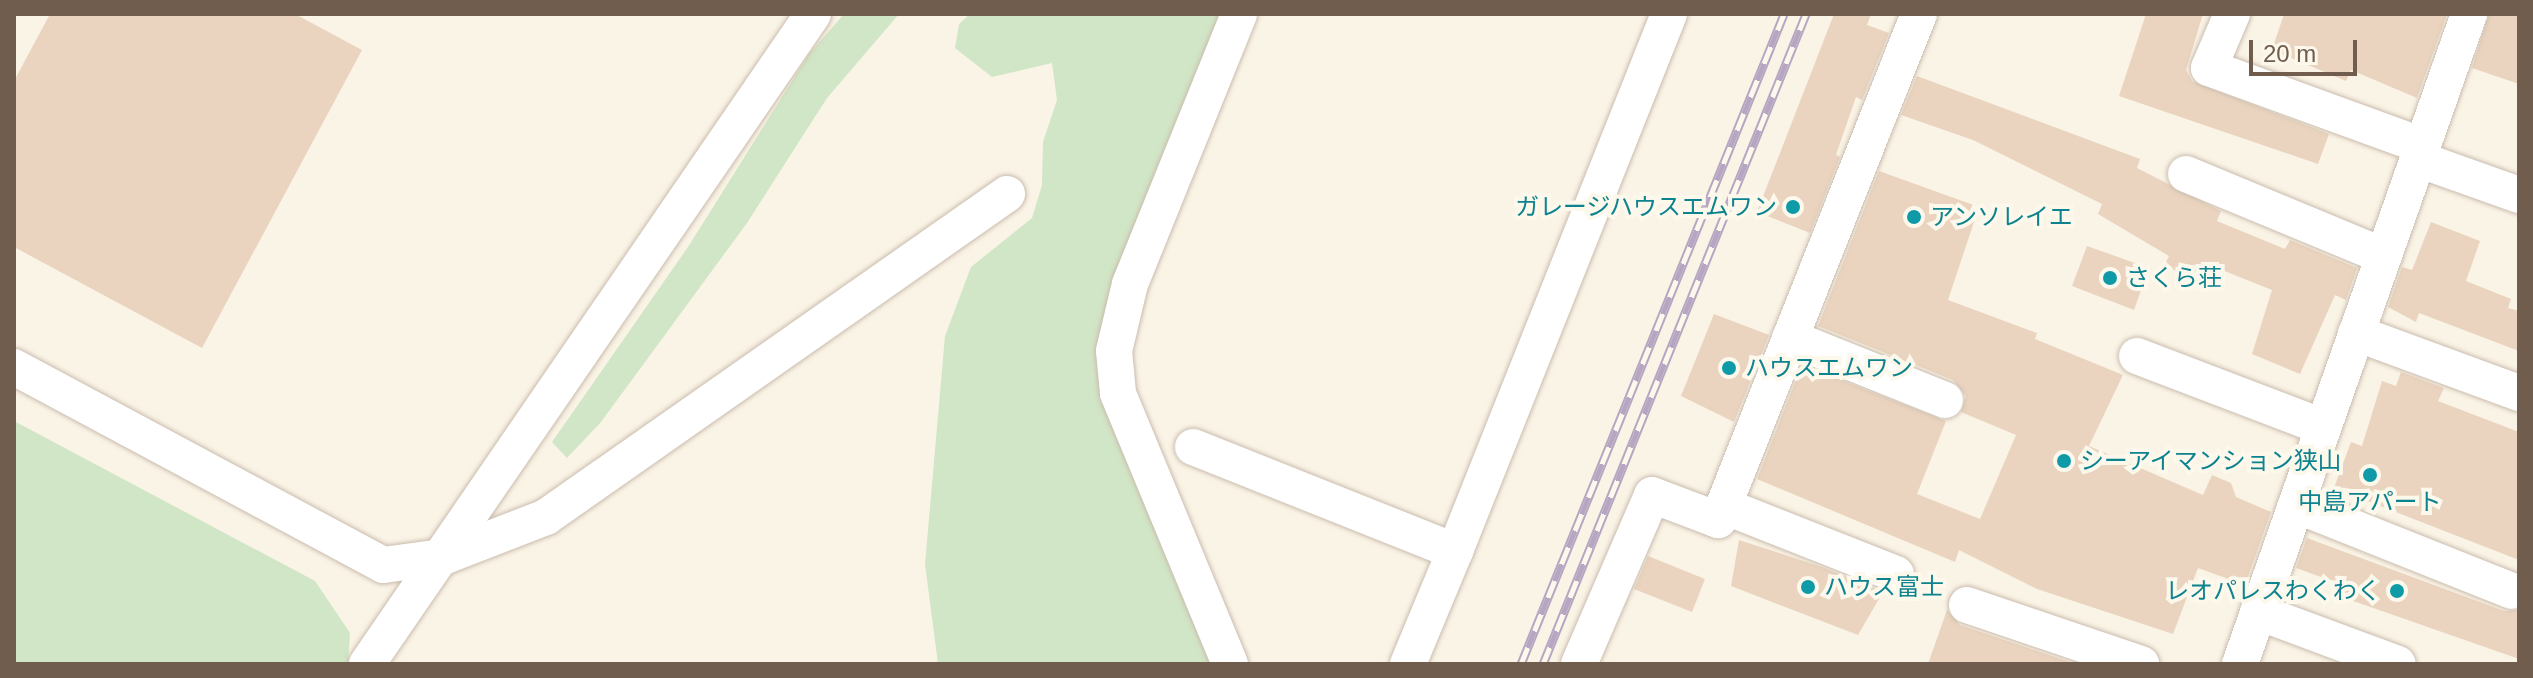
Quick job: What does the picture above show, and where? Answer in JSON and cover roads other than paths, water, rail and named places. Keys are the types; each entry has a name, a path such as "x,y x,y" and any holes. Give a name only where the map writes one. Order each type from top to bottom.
{"street":[{"path":"367,664 813,14"},
{"path":"1230,664 1118,393 1114,351 1130,284 1239,14"},
{"path":"1408,664 1669,14"},
{"path":"1579,664 1652,495 1718,520 1919,14"},
{"path":"2232,14 2209,68 2519,195"},
{"path":"2240,664 2469,14"},
{"path":"2186,174 2384,256"},
{"path":"14,367 383,565 443,557 546,517 1007,194"},
{"path":"2356,333 2519,393"},
{"path":"1790,338 1945,400"},
{"path":"2137,356 2323,427"},
{"path":"1193,447 1455,551"},
{"path":"2296,505 2512,591"},
{"path":"1724,506 1896,574"},
{"path":"1967,605 2141,664"},
{"path":"2258,612 2398,664"}],"railway":[{"path":"1521,664 1784,14"},
{"path":"1543,664 1806,14"}],"place":[{"name":"ガレージハウスエムワン","path":"1793,207"},
{"name":"アンソレイエ","path":"1914,217"},
{"name":"さくら荘","path":"2110,278"},
{"name":"ハウスエムワン","path":"1729,368"},
{"name":"シーアイマンション狭山","path":"2064,461"},
{"name":"中島アパート","path":"2370,475"},
{"name":"ハウス富士","path":"1808,587"},
{"name":"レオパレスわくわく","path":"2397,591"}]}
